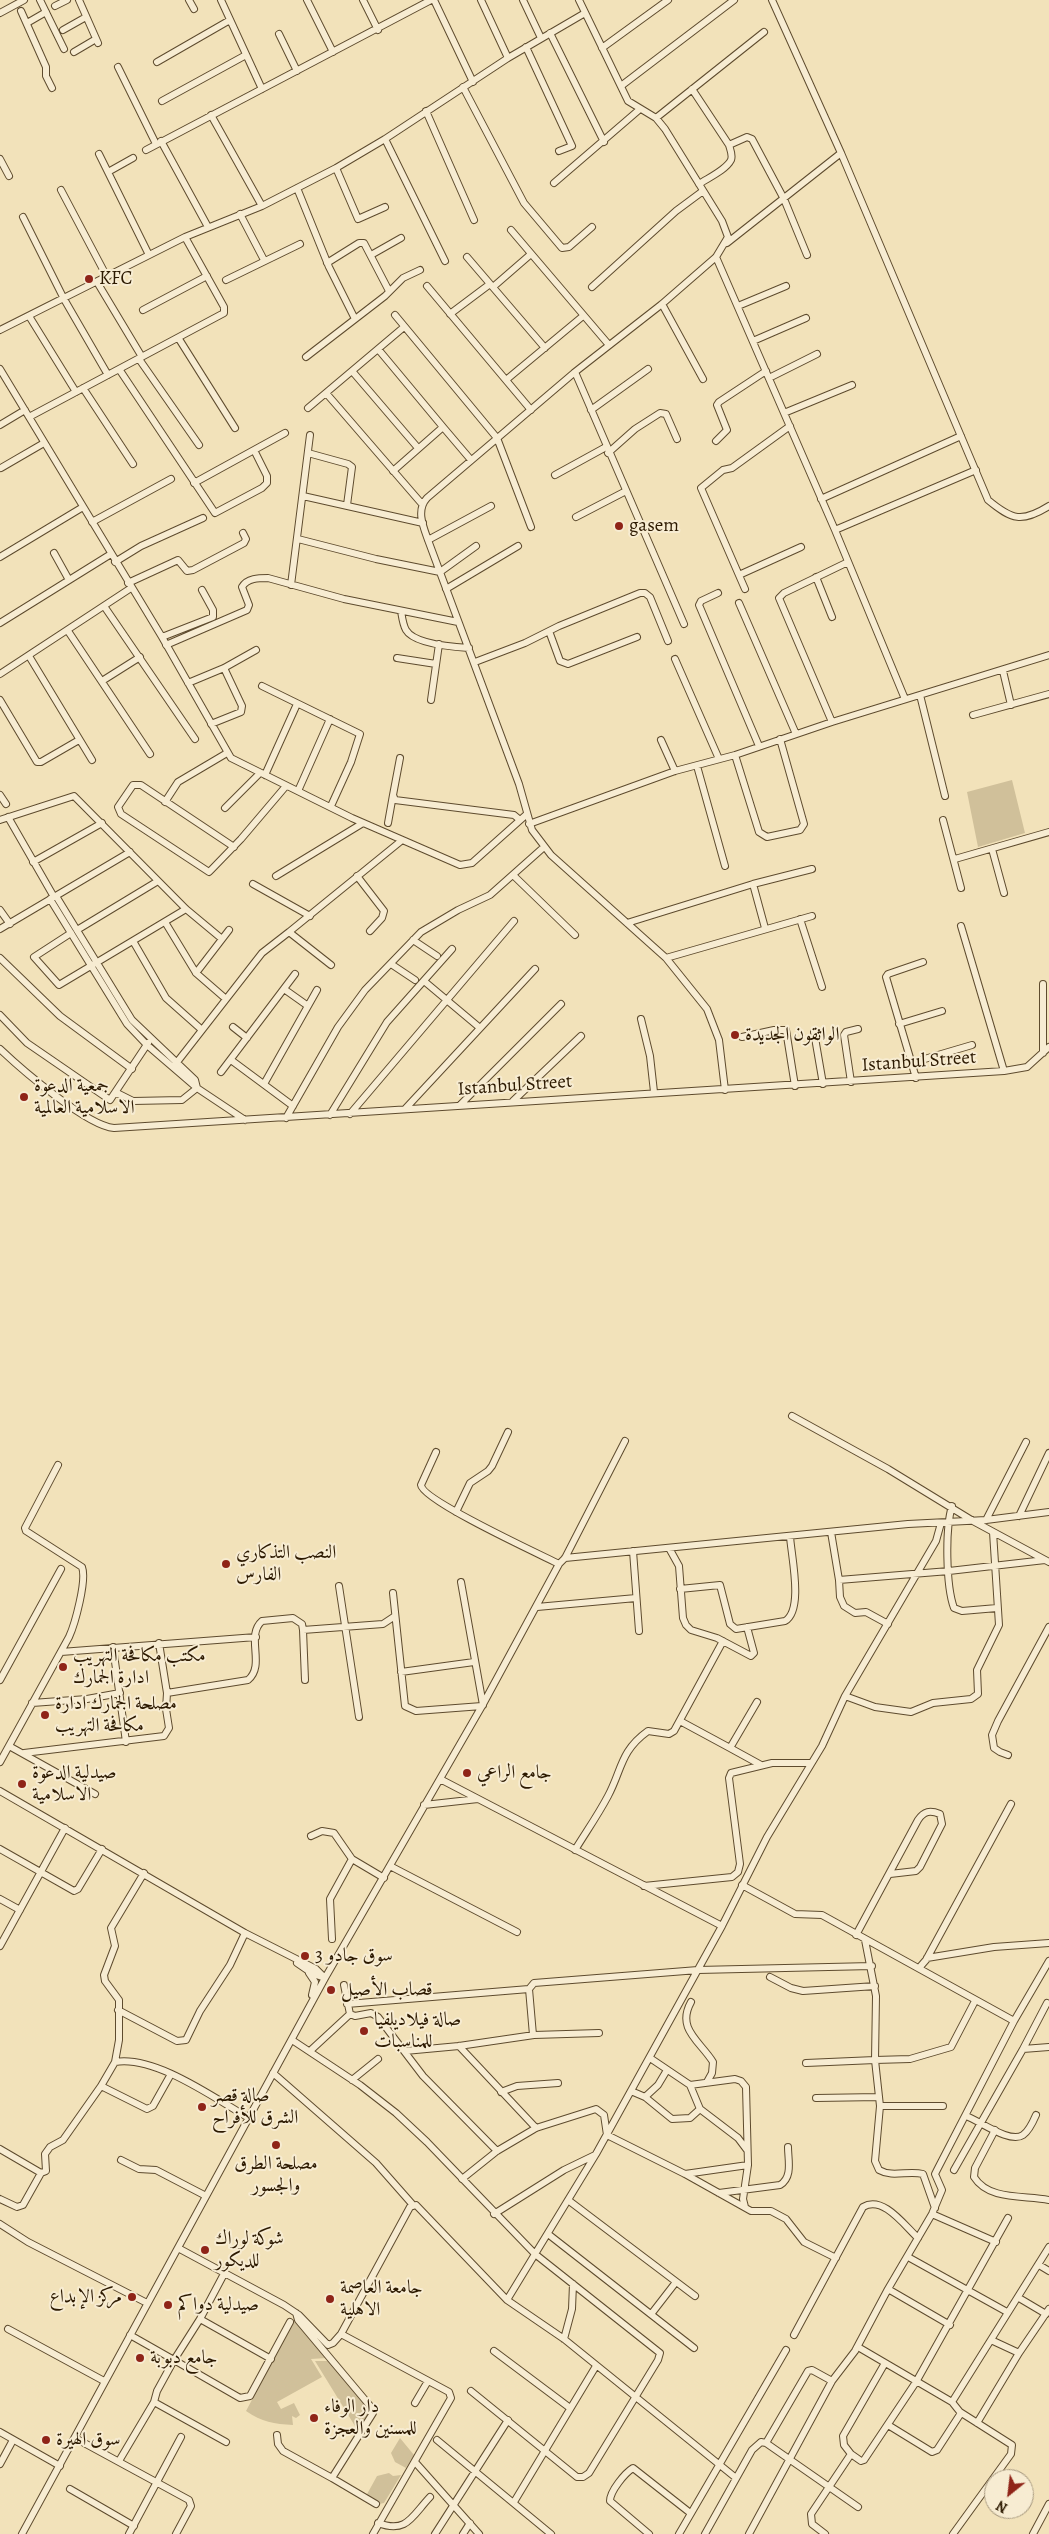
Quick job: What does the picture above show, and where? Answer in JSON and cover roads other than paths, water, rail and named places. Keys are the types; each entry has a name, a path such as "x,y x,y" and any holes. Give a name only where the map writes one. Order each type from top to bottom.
{"street":[{"path":"0,13 24,0"},
{"path":"40,0 64,49"},
{"path":"55,6 66,0"},
{"path":"74,52 97,41 79,0"},
{"path":"190,0 194,9"},
{"path":"221,0 262,89"},
{"path":"306,0 333,52"},
{"path":"363,0 378,30"},
{"path":"146,150 432,0 473,82"},
{"path":"481,0 508,58"},
{"path":"523,0 541,38"},
{"path":"579,0 628,101 656,118 728,233 727,243"},
{"path":"602,48 668,0"},
{"path":"621,86 734,0"},
{"path":"772,0 842,153 988,500 1005,514 1022,519 1049,506"},
{"path":"21,11 46,67 46,76 52,88"},
{"path":"27,23 46,12"},
{"path":"0,330 185,237 262,206 336,168 385,139 508,58 585,13"},
{"path":"64,30 86,17"},
{"path":"157,62 230,20"},
{"path":"656,118 764,32"},
{"path":"550,33 604,142"},
{"path":"279,34 297,71"},
{"path":"526,47 572,146 559,151"},
{"path":"162,101 246,55"},
{"path":"118,67 159,143 208,227"},
{"path":"463,88 524,203 562,248 569,247 592,227"},
{"path":"692,89 729,145 731,160 699,184"},
{"path":"554,183 604,142 640,109"},
{"path":"426,111 474,220"},
{"path":"211,115 262,206"},
{"path":"729,145 747,137 752,139 784,199 807,255"},
{"path":"385,139 445,261"},
{"path":"422,504 496,438 575,372 662,304 716,257 727,243 842,153"},
{"path":"99,154 149,255"},
{"path":"108,172 133,158"},
{"path":"0,159 9,176"},
{"path":"336,168 358,219 385,207"},
{"path":"297,188 327,263 355,319"},
{"path":"61,190 107,277"},
{"path":"592,287 676,212 703,191"},
{"path":"240,214 264,260"},
{"path":"23,217 64,299 108,375"},
{"path":"511,230 609,345"},
{"path":"29,417 179,339 224,313 224,307 185,237"},
{"path":"371,255 401,238"},
{"path":"327,263 364,243 389,291"},
{"path":"226,280 300,244"},
{"path":"450,314 491,286 532,254"},
{"path":"467,257 545,348"},
{"path":"716,257 835,530 905,699"},
{"path":"306,357 403,278 420,270"},
{"path":"143,310 207,276"},
{"path":"97,282 140,358 199,445"},
{"path":"427,286 531,410"},
{"path":"738,306 786,286"},
{"path":"662,304 703,380"},
{"path":"395,315 496,438 531,527"},
{"path":"29,316 76,392"},
{"path":"506,380 583,316"},
{"path":"753,341 806,318"},
{"path":"308,408 404,326"},
{"path":"179,339 235,428"},
{"path":"378,349 471,460"},
{"path":"769,378 818,354"},
{"path":"0,369 162,637 227,753 240,764 363,823 460,865 467,865 527,814"},
{"path":"119,369 215,513 254,493 267,483 267,476 254,450"},
{"path":"591,410 648,369"},
{"path":"352,371 418,448"},
{"path":"716,441 727,430 717,404 766,371"},
{"path":"575,372 607,450 684,624"},
{"path":"784,413 852,385"},
{"path":"83,388 133,464"},
{"path":"326,393 422,504 423,523 428,540 519,784 529,824 544,847 666,958 699,998 711,1015 720,1049 725,1090"},
{"path":"0,425 25,410"},
{"path":"555,475 607,450 660,413 666,414 677,439"},
{"path":"745,589 701,488 708,481 738,464 790,426"},
{"path":"393,471 443,427"},
{"path":"194,484 285,433"},
{"path":"291,585 310,435"},
{"path":"821,499 961,436"},
{"path":"1,468 44,442"},
{"path":"308,453 348,464 352,467 347,505"},
{"path":"835,530 976,470"},
{"path":"92,522 171,479"},
{"path":"576,517 626,491"},
{"path":"303,496 423,523"},
{"path":"0,557 83,506"},
{"path":"428,540 491,506"},
{"path":"115,562 141,546 204,518"},
{"path":"1,672 29,656 104,606 130,586 178,560 187,571 193,570 244,543 246,539 243,533"},
{"path":"298,539 376,559 440,572 476,546"},
{"path":"446,589 518,546"},
{"path":"739,575 801,547"},
{"path":"54,553 69,580"},
{"path":"0,623 111,554"},
{"path":"832,722 779,598 784,593 848,562"},
{"path":"816,577 832,617"},
{"path":"166,645 247,610 249,605 242,591 243,584 257,578 268,578 344,599 458,622"},
{"path":"162,637 213,617 214,610 202,590"},
{"path":"475,662 645,593 650,597 668,641"},
{"path":"718,593 701,601 699,605 759,746"},
{"path":"740,603 796,734"},
{"path":"104,606 195,739"},
{"path":"401,611 405,629 412,636 439,644 469,648"},
{"path":"68,630 150,754"},
{"path":"549,631 560,661 568,664 637,637"},
{"path":"431,700 439,644"},
{"path":"188,683 224,668 256,650"},
{"path":"529,824 674,771 734,755 832,722 1003,671 1049,655"},
{"path":"29,656 92,760"},
{"path":"102,681 140,657"},
{"path":"397,658 436,664"},
{"path":"676,659 719,759"},
{"path":"211,724 241,712 242,706 224,668"},
{"path":"1003,671 1011,705"},
{"path":"262,686 358,732 360,736 331,806"},
{"path":"973,715 1049,694"},
{"path":"920,695 946,796"},
{"path":"0,700 37,762 41,762 79,740"},
{"path":"225,808 262,774 297,704"},
{"path":"298,791 330,719"},
{"path":"734,755 758,832 767,837 800,830 804,824 780,739"},
{"path":"661,740 674,771"},
{"path":"165,802 178,782 227,753"},
{"path":"388,823 400,758"},
{"path":"697,766 725,866"},
{"path":"234,847 137,783 133,785 118,811 206,872 212,870 234,847 286,786"},
{"path":"0,795 6,804"},
{"path":"393,795 393,799 397,801 510,814 520,820"},
{"path":"0,820 74,796 186,909 222,939"},
{"path":"8,817 127,1024 195,1080 197,1088 246,1121"},
{"path":"943,820 955,859 961,888"},
{"path":"33,862 102,823"},
{"path":"276,876 363,823"},
{"path":"955,859 1049,832"},
{"path":"175,1065 262,953 402,840"},
{"path":"286,1118 348,1010 413,940 421,932 458,910 490,895 544,847"},
{"path":"992,849 1004,893"},
{"path":"0,929 130,852"},
{"path":"627,923 812,868"},
{"path":"513,875 575,935"},
{"path":"357,876 384,911 382,918 370,931"},
{"path":"158,881 36,955 35,960 61,985 186,909"},
{"path":"253,884 310,916"},
{"path":"753,884 765,928"},
{"path":"0,910 10,924"},
{"path":"666,958 812,916"},
{"path":"800,919 822,987"},
{"path":"350,1114 514,921"},
{"path":"165,922 196,974 226,999"},
{"path":"961,926 1004,1071"},
{"path":"196,974 229,930"},
{"path":"289,932 331,965"},
{"path":"413,940 437,956"},
{"path":"133,942 166,998 202,1030"},
{"path":"330,1115 387,1022 452,949"},
{"path":"0,958 60,1016 132,1069"},
{"path":"916,1078 886,977 888,974 923,962"},
{"path":"391,964 415,980"},
{"path":"405,1109 535,969"},
{"path":"221,1072 295,974"},
{"path":"424,981 480,1028"},
{"path":"1043,984 1043,1053"},
{"path":"284,989 308,1006"},
{"path":"264,1084 317,990"},
{"path":"460,1105 561,1004"},
{"path":"899,1024 942,1011"},
{"path":"0,1015 27,1043 110,1100 117,1093 149,1042"},
{"path":"641,1019 650,1056 654,1092"},
{"path":"233,1027 247,1038"},
{"path":"850,1082 844,1035 846,1032 858,1029"},
{"path":"742,1037 774,1030 786,1030 796,1086"},
{"path":"814,1032 823,1084"},
{"path":"513,1102 581,1036"},
{"path":"911,1064 972,1045"},
{"name":"Istanbul Street","path":"0,1049 40,1082 102,1125 120,1128 350,1114 654,1092 796,1086 1004,1071 1027,1067 1049,1047"},
{"path":"231,1060 293,1106"},
{"path":"117,1093 133,1101 182,1100 197,1088"},
{"path":"222,1122 228,1115 224,1107"},
{"path":"792,1416 952,1506 972,1521 1048,1560"},
{"path":"456,1512 470,1483 488,1472 492,1466 508,1432"},
{"path":"22,2534 325,1978 482,1705 559,1564 565,1558 625,1441"},
{"path":"986,1520 1026,1442"},
{"path":"436,1452 422,1482 421,1489 456,1512 559,1564"},
{"path":"1019,1516 1049,1453"},
{"path":"0,1762 72,1630 84,1571 78,1563 26,1531 25,1528 58,1465"},
{"path":"507,2300 596,2154 650,2058 722,1926 767,1837 811,1764 845,1696 938,1536 952,1506"},
{"path":"565,1558 831,1532 986,1520 1049,1512"},
{"path":"944,1523 954,1608 962,1611 997,1608"},
{"path":"831,1532 840,1598 844,1606 855,1613 866,1612 888,1624"},
{"path":"845,1696 875,1707 911,1712 943,1702 971,1699 978,1694 976,1670 999,1625 993,1532"},
{"path":"680,1589 720,1585 730,1624 736,1629 785,1621 794,1611 790,1536"},
{"path":"669,1548 679,1566 683,1618 688,1628 752,1656 754,1653 747,1627"},
{"path":"633,1551 639,1631"},
{"path":"839,1580 949,1571 1048,1560"},
{"path":"0,1680 61,1569"},
{"path":"462,1582 482,1705"},
{"path":"339,1586 359,1717"},
{"path":"393,1593 403,1702 411,1710 482,1705"},
{"path":"537,1607 636,1598"},
{"path":"303,1630 383,1624 396,1616"},
{"path":"167,1693 248,1680 256,1670 257,1628 262,1621 293,1618 300,1622 303,1630 305,1680"},
{"path":"383,1624 397,1636"},
{"path":"1008,1754 994,1748 992,1735 1024,1671 1049,1627"},
{"path":"61,1652 256,1637"},
{"path":"575,1850 608,1797 620,1762 633,1744 650,1730 669,1734 672,1732 680,1722 723,1642"},
{"path":"24,1753 126,1742 161,1737 167,1733 167,1693 159,1643"},
{"path":"113,1647 126,1742"},
{"path":"400,1672 474,1662"},
{"path":"32,1703 87,1699 120,1693"},
{"path":"730,1748 757,1702"},
{"path":"680,1722 762,1765"},
{"path":"9,1746 94,1794"},
{"path":"644,1886 732,1877 736,1874 740,1864 730,1775 738,1770 784,1762 811,1764"},
{"path":"440,1779 722,1926"},
{"path":"0,1791 246,1933 316,1969 325,1978"},
{"path":"424,1805 478,1799"},
{"path":"919,1968 927,1958 1011,1804"},
{"path":"856,1935 922,1814 933,1811 940,1814 942,1824 916,1871 890,1874"},
{"path":"0,1946 65,1828"},
{"path":"312,1836 322,1832 334,1833 352,1859 384,1878"},
{"path":"0,1849 69,1890 76,1891 102,1849"},
{"path":"332,1939 330,1899 352,1859"},
{"path":"390,1866 516,1932"},
{"path":"0,2199 12,2206 20,2207 41,2172 46,2171 46,2154 50,2147 63,2140 101,2086 115,2062 119,2040 118,2000 105,1981 104,1975 115,1946 111,1928 144,1873"},
{"path":"742,1885 795,1914 821,1914 1014,2021"},
{"path":"0,1899 20,1910"},
{"path":"118,2010 177,2041 186,2040 200,2011 230,1965 246,1933"},
{"path":"865,1940 875,1986 876,2060 880,2106 875,2162 879,2170 887,2175 915,2172 923,2174 934,2211 996,2242"},
{"path":"927,1958 994,1947 1049,1943"},
{"path":"280,1951 306,1970 325,1978"},
{"path":"749,2534 832,2381 858,2347 888,2289 934,2211 942,2190 936,2172 1014,2021 1048,1961"},
{"path":"347,2004 529,1989 534,1984 698,1970 872,1966"},
{"path":"306,1970 315,1985 309,2008"},
{"path":"770,1977 791,1988 802,1991 875,1986"},
{"path":"344,1985 350,2014"},
{"path":"529,1989 533,2035"},
{"path":"806,2063 910,2059 951,2047 975,2001"},
{"path":"691,2002 685,2016 685,2024 713,2062 712,2072 707,2082"},
{"path":"954,2170 1023,2050 1047,2004"},
{"path":"350,2014 355,2016 371,2013 376,2015 406,2050 423,2076 497,2151"},
{"path":"310,2051 350,2014"},
{"path":"406,2050 459,2046 533,2035 599,2033"},
{"path":"292,2040 352,2080 396,2113 428,2142 494,2214 535,2254 660,2353 589,2473 583,2477 578,2477 471,2391"},
{"path":"459,2046 500,2092 536,2128"},
{"path":"1023,2050 1049,2047"},
{"path":"650,2058 690,2085 700,2109 738,2138 748,2150"},
{"path":"352,2080 378,2059"},
{"path":"115,2062 129,2060 171,2074 249,2118"},
{"path":"645,2097 658,2085 667,2070"},
{"path":"101,2086 146,2109 152,2106 171,2074"},
{"path":"273,2074 376,2163 413,2205 419,2207 507,2300 564,2339 736,2478"},
{"path":"690,2085 735,2078 746,2087 748,2164 745,2207"},
{"path":"500,2092 517,2086 558,2083"},
{"path":"631,2090 645,2097 672,2119 690,2118 700,2109"},
{"path":"816,2098 879,2097"},
{"path":"880,2106 944,2106"},
{"path":"462,2179 497,2151 536,2128 596,2110 604,2115 606,2135"},
{"path":"966,2116 1006,2136 1021,2137 1036,2116"},
{"path":"995,2130 975,2168 974,2178 984,2188 1004,2195 1049,2200"},
{"path":"606,2135 685,2174 754,2212 771,2211 786,2219 804,2242 836,2258"},
{"path":"719,2193 780,2185 787,2180 788,2147"},
{"path":"0,2149 41,2172"},
{"path":"494,2214 558,2174 596,2154"},
{"path":"121,2160 144,2170 156,2170 206,2196"},
{"path":"685,2174 748,2164"},
{"path":"568,2200 695,2296"},
{"path":"794,2335 863,2207 871,2203 881,2204 918,2238"},
{"path":"178,2248 276,2299 296,2313 325,2344 333,2343 340,2334 379,2262 413,2205"},
{"path":"885,2363 844,2436 844,2445 851,2454 861,2461 864,2460 916,2382 950,2325 1008,2218"},
{"path":"0,2224 28,2242 147,2303"},
{"path":"548,2234 652,2313 694,2348"},
{"path":"952,2402 1008,2312 1019,2298 1049,2247"},
{"path":"908,2257 1008,2312"},
{"path":"1039,2265 1049,2271"},
{"path":"119,2461 154,2402 156,2391 200,2319 225,2272"},
{"path":"652,2313 676,2282"},
{"path":"564,2339 572,2309 574,2284"},
{"path":"888,2289 950,2325"},
{"path":"977,2423 1019,2353 1048,2311 1019,2298"},
{"path":"296,2313 298,2320 373,2411 332,2478"},
{"path":"200,2319 271,2359"},
{"path":"130,2335 240,2398 246,2398 253,2394 290,2322"},
{"path":"8,2329 104,2381"},
{"path":"340,2334 449,2392 451,2398 373,2534"},
{"path":"991,2340 1019,2353"},
{"path":"858,2347 952,2402 961,2413 1012,2445 1012,2452 953,2534"},
{"path":"678,2534 689,2512 786,2350"},
{"path":"494,2351 570,2408"},
{"path":"514,2502 596,2366"},
{"path":"766,2443 808,2371 814,2370 832,2381"},
{"path":"415,2403 428,2381"},
{"path":"154,2402 226,2442"},
{"path":"888,2425 932,2452 937,2450 961,2413"},
{"path":"435,2534 508,2420"},
{"path":"0,2432 60,2466"},
{"path":"277,2434 278,2444 283,2451 376,2504"},
{"path":"129,2534 181,2437"},
{"path":"75,2438 157,2482 190,2503 190,2508 176,2534"},
{"path":"0,2464 14,2440"},
{"path":"437,2440 551,2534"},
{"path":"705,2534 754,2446 758,2443 766,2443 858,2507"},
{"path":"825,2534 812,2524 810,2517 851,2454"},
{"path":"415,2462 479,2534"},
{"path":"649,2534 610,2501 610,2496 628,2471 637,2469 689,2512"},
{"path":"70,2489 134,2526"},
{"path":"378,2523 392,2528 403,2525 430,2497"},
{"path":"1033,2534 1049,2504"},
{"path":"463,2534 470,2523"}],"place":[{"name":"KFC","path":"89,279"},
{"name":"gasem","path":"619,526"},
{"name":"الواثقون الجديدة","path":"735,1035"},
{"name":"جمعية الدعوة الاسلامية العالمية","path":"24,1097"},
{"name":"النصب التذكاري الفارس","path":"226,1564"},
{"name":"مكتب مكافحة التهريب ادارة الجمارك","path":"63,1667"},
{"name":"مصلحة الجمارك ادارة مكافحة التهريب","path":"45,1715"},
{"name":"جامع الراعي","path":"467,1773"},
{"name":"صيدلية الدعوة الاسلامية","path":"22,1784"},
{"name":"سوق جادو 3","path":"305,1956"},
{"name":"قصاب الأصيل","path":"331,1990"},
{"name":"صالة فيلاديلفيا للمناسبات","path":"364,2031"},
{"name":"صالة قصر الشرق للأفراح","path":"202,2107"},
{"name":"مصلحة الطرق والجسور","path":"276,2145"},
{"name":"شوكة لوراك للديكور","path":"205,2250"},
{"name":"مركز الإبداع","path":"132,2297"},
{"name":"جامعة العاصمة الاهلية","path":"330,2299"},
{"name":"صيدلية دواكم","path":"168,2305"},
{"name":"جامع دبوبة","path":"140,2358"},
{"name":"دار الوفاء للمسنين والعجزة","path":"314,2418"},
{"name":"سوق الهيرة","path":"46,2440"}]}
